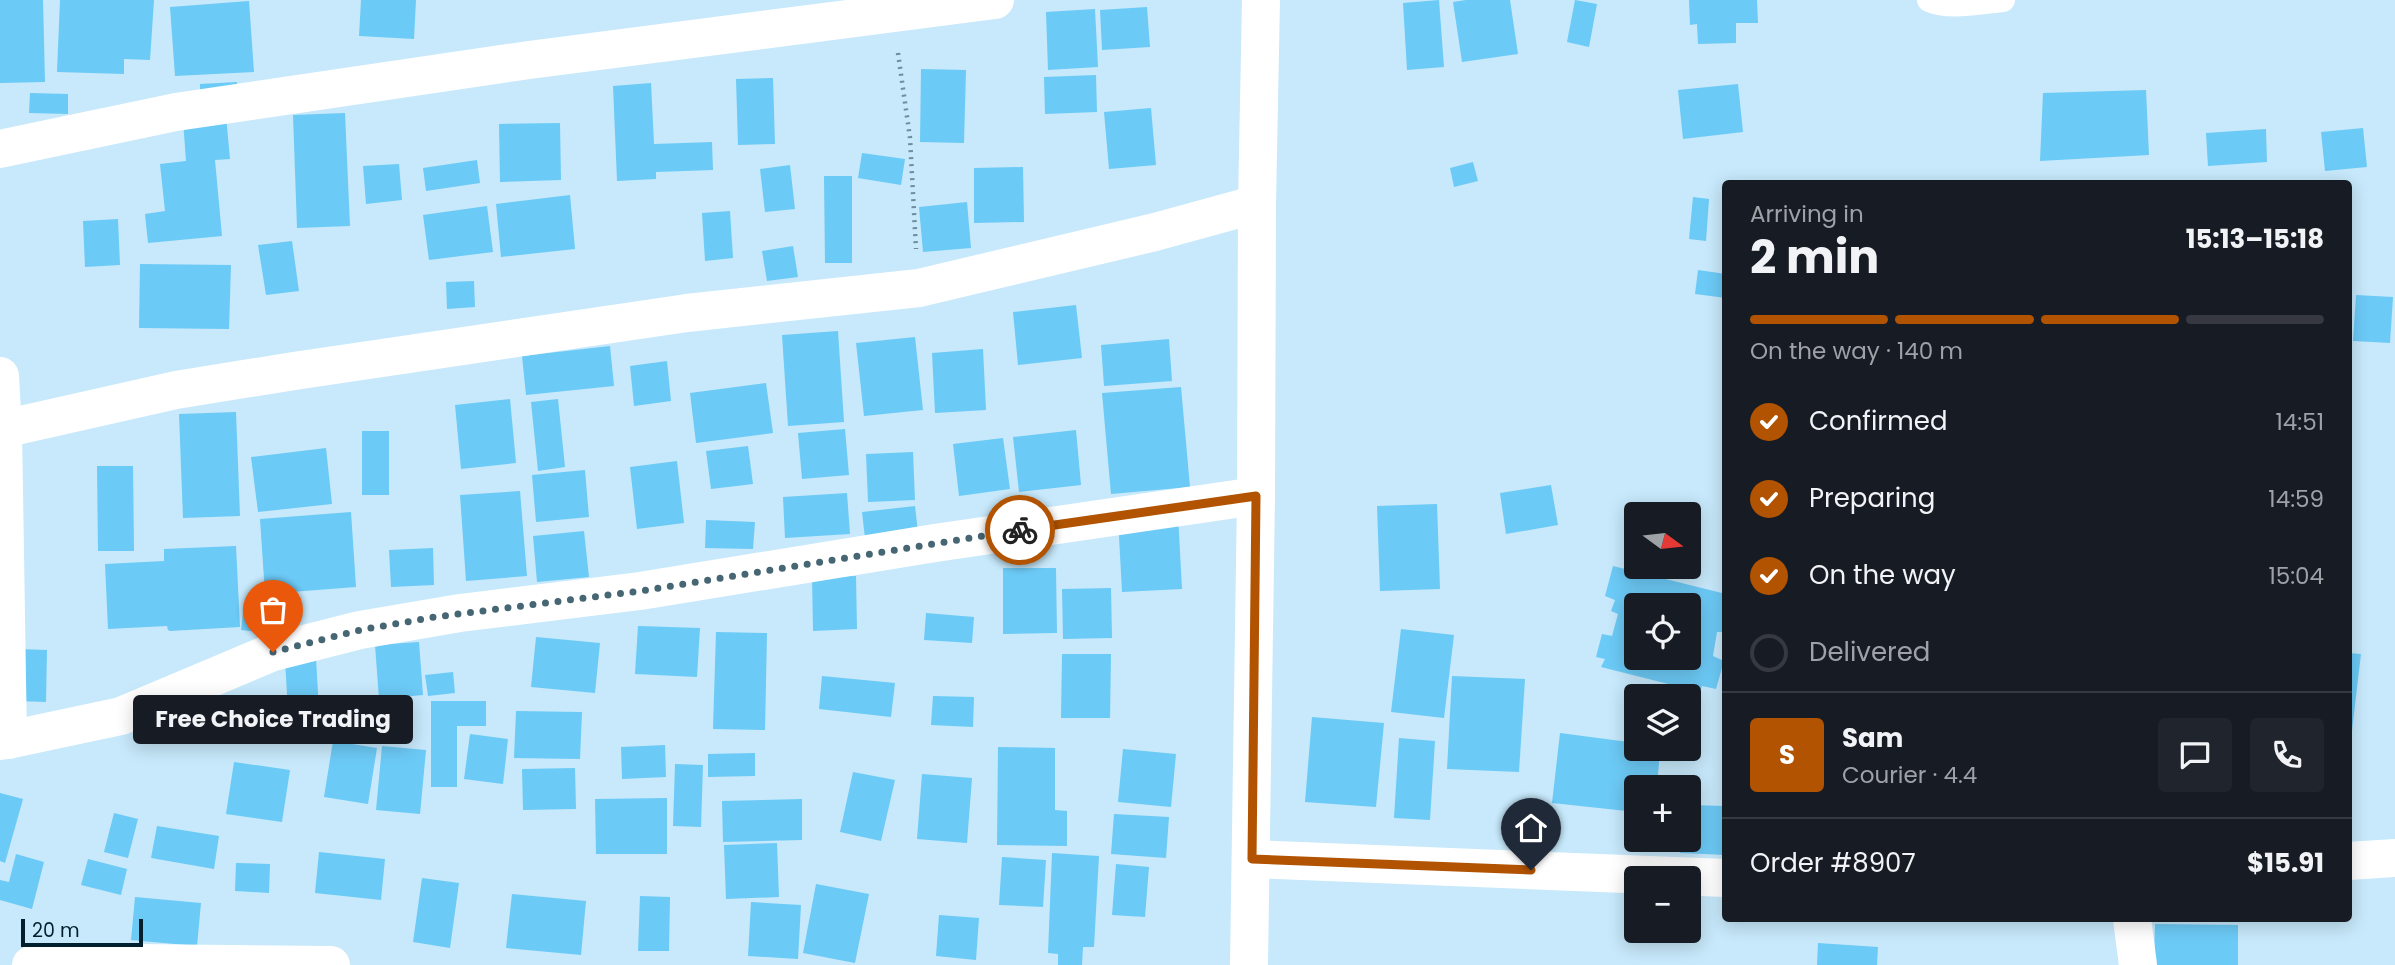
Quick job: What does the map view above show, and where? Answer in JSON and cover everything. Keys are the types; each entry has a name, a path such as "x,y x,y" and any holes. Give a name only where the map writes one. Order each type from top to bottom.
{"street":[{"path":"0,149 189,110 844,10 892,14 995,0"},
{"path":"1250,965 1261,0"},
{"path":"4,429 176,390 295,371 687,313 919,288 1155,232 1257,204"},
{"path":"0,376 4,429 4,740 121,716 273,652 360,630 460,613 640,591 935,542 1256,496"},
{"path":"2352,860 2395,858"},
{"path":"1252,859 1722,878"},
{"path":"2132,922 2138,965"},
{"path":"31,965 41,962 331,965"}],"lane":[{"path":"1929,0 1962,4 2003,0"}],"path":[{"path":"892,14 910,138 919,288"}],"building":[{"path":"0,0 43,0 45,82 0,83"},
{"path":"60,0 154,0 150,60 124,59 124,74 57,72"},
{"path":"361,0 416,0 414,39 359,36"},
{"path":"1439,0 1444,67 1407,70 1403,3"},
{"path":"1510,0 1518,54 1462,62 1453,2"},
{"path":"1575,0 1597,4 1589,47 1567,42"},
{"path":"1689,0 1757,0 1758,23 1736,23 1736,43 1698,44 1697,24 1690,25"},
{"path":"249,1 254,72 175,76 170,7"},
{"path":"1147,7 1150,47 1102,50 1100,10"},
{"path":"1095,9 1098,67 1048,70 1046,12"},
{"path":"921,69 966,70 964,143 920,142"},
{"path":"1096,75 1097,112 1045,114 1044,77"},
{"path":"773,78 775,144 738,145 736,79"},
{"path":"237,82 238,95 200,97 200,84"},
{"path":"651,83 654,144 712,142 713,170 656,172 656,179 617,181 613,86"},
{"path":"1738,84 1743,132 1683,139 1678,90"},
{"path":"2146,90 2149,155 2040,161 2043,93"},
{"path":"30,93 68,94 68,114 29,113"},
{"path":"1151,108 1156,165 1109,169 1104,112"},
{"path":"345,113 350,226 297,228 293,115"},
{"path":"226,116 230,159 215,160 222,236 148,243 145,214 165,211 160,164 186,161 183,120"},
{"path":"560,123 561,180 500,182 499,124"},
{"path":"2363,128 2367,167 2325,171 2321,132"},
{"path":"2266,129 2267,162 2208,166 2206,133"},
{"path":"862,153 905,159 901,185 858,178"},
{"path":"477,160 480,183 426,191 423,168"},
{"path":"1473,162 1478,181 1454,187 1450,168"},
{"path":"399,164 402,200 366,204 363,166"},
{"path":"790,165 795,209 765,212 760,169"},
{"path":"1023,167 1024,222 974,223 974,168"},
{"path":"824,176 852,176 852,263 825,263"},
{"path":"570,195 575,249 501,257 496,204"},
{"path":"1693,197 1709,199 1706,241 1689,239"},
{"path":"967,202 971,248 923,252 919,207"},
{"path":"487,206 493,252 429,260 423,215"},
{"path":"730,211 733,258 705,261 702,213"},
{"path":"118,219 120,265 85,267 83,221"},
{"path":"292,241 299,291 266,295 258,245"},
{"path":"793,246 798,277 767,281 762,251"},
{"path":"140,264 231,265 229,329 139,328"},
{"path":"1698,270 1722,273 1722,297 1695,294"},
{"path":"474,281 475,307 447,309 446,282"},
{"path":"2356,295 2393,297 2390,343 2353,341"},
{"path":"1076,305 1082,358 1018,365 1013,312"},
{"path":"838,331 844,422 788,426 782,335"},
{"path":"915,337 923,410 864,416 856,343"},
{"path":"1169,339 1172,381 1104,386 1101,345"},
{"path":"610,346 614,386 526,395 522,356"},
{"path":"983,349 986,410 935,413 932,353"},
{"path":"667,361 671,401 634,406 630,366"},
{"path":"766,383 773,433 696,443 690,393"},
{"path":"1181,387 1190,487 1111,494 1102,393"},
{"path":"510,399 516,463 461,469 455,405"},
{"path":"558,399 565,467 538,471 531,402"},
{"path":"236,412 240,516 183,518 179,414"},
{"path":"845,429 849,475 802,479 798,433"},
{"path":"1076,430 1081,485 1019,492 1013,437"},
{"path":"362,431 389,431 389,495 362,495"},
{"path":"1003,438 1010,489 959,496 953,444"},
{"path":"748,446 753,484 711,489 706,451"},
{"path":"326,448 332,504 258,512 251,457"},
{"path":"913,452 915,500 868,502 866,454"},
{"path":"677,461 684,523 637,529 630,467"},
{"path":"97,466 133,466 134,551 98,551"},
{"path":"585,470 589,517 536,522 532,475"},
{"path":"1551,485 1558,525 1506,534 1500,493"},
{"path":"520,491 527,576 466,581 460,495"},
{"path":"847,493 850,534 785,538 783,497"},
{"path":"1437,504 1440,589 1380,591 1377,506"},
{"path":"915,506 918,532 865,538 862,512"},
{"path":"351,512 356,587 265,594 260,519"},
{"path":"1178,515 1182,589 1122,592 1118,518"},
{"path":"706,520 755,522 753,549 705,548"},
{"path":"584,531 589,577 537,582 533,536"},
{"path":"236,546 240,627 170,631 167,626 108,629 105,564 164,561 164,549"},
{"path":"433,548 434,585 391,587 389,550"},
{"path":"1613,566 1624,569 1624,579 1665,579 1722,593 1722,632 1717,632 1713,656 1722,660 1716,689 1702,686 1701,689 1701,684 1668,684 1601,667 1605,659 1596,657 1602,634 1612,636 1618,614 1611,611 1615,600 1605,596"},
{"path":"1003,568 1056,568 1057,633 1003,634"},
{"path":"856,576 857,629 813,631 812,577"},
{"path":"1111,588 1112,638 1063,639 1062,589"},
{"path":"244,604 279,607 276,634 241,630"},
{"path":"926,613 974,617 972,643 924,640"},
{"path":"638,626 700,628 697,677 635,674"},
{"path":"1401,629 1454,635 1444,718 1391,712"},
{"path":"716,632 767,633 765,730 713,729"},
{"path":"536,637 600,643 595,693 531,687"},
{"path":"419,642 423,695 379,699 375,645"},
{"path":"18,649 47,650 46,702 17,701"},
{"path":"2352,653 2361,654 2352,730"},
{"path":"1062,654 1111,654 1110,718 1061,718"},
{"path":"316,658 319,710 288,712 285,660"},
{"path":"453,672 455,693 428,696 425,675"},
{"path":"822,676 895,683 891,717 819,709"},
{"path":"1452,676 1525,679 1519,772 1447,769"},
{"path":"933,696 974,697 973,727 931,725"},
{"path":"431,701 486,701 486,726 457,726 457,787 431,787"},
{"path":"516,711 582,712 580,759 514,758"},
{"path":"1312,717 1384,723 1376,807 1305,802"},
{"path":"1560,733 1624,741 1624,761 1659,761 1658,775 1624,775 1624,811 1552,803"},
{"path":"470,734 508,739 503,784 464,779"},
{"path":"1399,738 1435,741 1430,820 1394,818"},
{"path":"333,741 377,748 368,804 324,797"},
{"path":"665,745 666,777 622,779 621,747"},
{"path":"382,746 426,750 420,814 376,810"},
{"path":"998,747 1055,748 1055,810 1067,811 1067,846 997,845"},
{"path":"1123,749 1176,754 1171,807 1118,802"},
{"path":"755,753 755,776 708,777 708,754"},
{"path":"234,762 290,770 282,822 226,814"},
{"path":"675,764 703,765 701,827 673,826"},
{"path":"575,768 576,809 523,810 522,769"},
{"path":"853,772 895,780 881,841 840,832"},
{"path":"922,774 972,778 967,843 917,839"},
{"path":"0,793 23,799 5,863 0,861"},
{"path":"667,798 667,854 596,854 595,799"},
{"path":"802,799 802,840 723,842 722,801"},
{"path":"1701,805 1722,806 1722,855 1680,853 1701,852"},
{"path":"114,813 138,819 128,858 104,852"},
{"path":"1114,814 1169,817 1166,858 1111,854"},
{"path":"157,826 219,836 214,869 151,858"},
{"path":"777,843 779,897 726,899 724,845"},
{"path":"319,852 385,859 381,900 315,893"},
{"path":"1052,853 1099,856 1094,947 1083,947 1082,965 1058,965 1058,954 1048,953"},
{"path":"16,854 44,862 32,909 0,900 0,880 9,882"},
{"path":"1002,857 1046,860 1043,907 999,905"},
{"path":"88,859 127,869 121,895 81,885"},
{"path":"236,863 270,864 269,893 235,891"},
{"path":"1116,864 1149,867 1145,917 1112,915"},
{"path":"422,878 459,883 450,948 413,942"},
{"path":"816,884 869,894 855,963 803,953"},
{"path":"512,894 586,901 581,955 506,948"},
{"path":"640,896 670,897 669,951 638,951"},
{"path":"135,897 201,903 197,946 131,940"},
{"path":"751,902 801,905 798,959 748,956"},
{"path":"939,915 979,918 976,960 936,956"},
{"path":"2155,924 2238,925 2238,965 2154,965"},
{"path":"1818,943 1878,947 1877,965 1817,965"}],"way so far":[{"path":"273,652 360,630 435,617 640,591 1020,530"}],"place":[{"name":"Free Choice Trading","path":"273,652"}],"route":[{"path":"1020,530 1256,496 1252,859 1531,870"}]}
